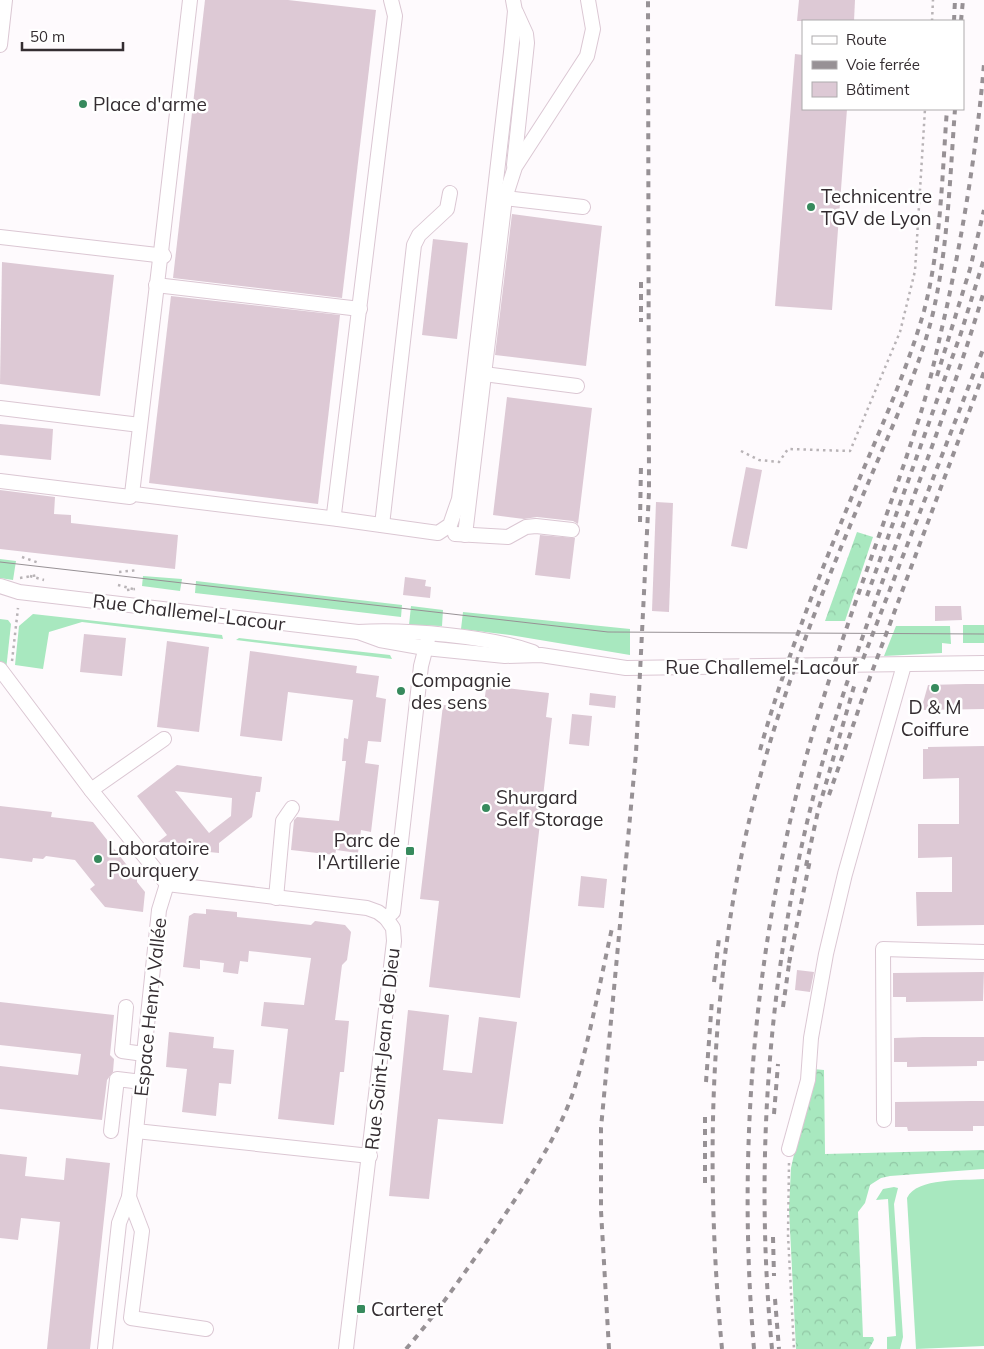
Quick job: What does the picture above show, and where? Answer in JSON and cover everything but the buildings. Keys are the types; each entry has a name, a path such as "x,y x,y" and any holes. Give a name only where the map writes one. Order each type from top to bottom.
{"street":[{"path":"0,45 5,0"},
{"path":"132,495 190,0"},
{"path":"338,519 334,510 395,16 391,0"},
{"path":"513,170 587,56 592,38 588,0"},
{"path":"465,535 505,198 513,170 527,42 526,34 514,5"},
{"path":"438,533 450,525 459,499 514,5"},
{"path":"382,525 414,245 419,235 447,209 450,193"},
{"path":"505,198 583,207"},
{"path":"0,237 159,255"},
{"path":"156,285 360,309"},
{"path":"484,374 577,386"},
{"path":"0,408 140,425"},
{"path":"0,481 338,519 438,533 508,537 526,527 536,526 572,530"},
{"name":"Rue Challemel-Lacour","path":"0,586 19,592 358,632 381,630 427,641 514,646 541,655 626,668 984,663"},
{"name":"Rue Challemel-Lacour","path":"0,595 19,592"},
{"path":"0,669 91,790 167,884 367,908 378,912 386,918 393,912 421,666 427,641"},
{"path":"790,1148 808,1080 810,1038 845,874 904,665"},
{"path":"91,790 164,739"},
{"path":"276,898 283,821 292,808"},
{"name":"Espace Henry Vallée","path":"105,1349 119,1223 129,1197 160,910 167,884"},
{"name":"Rue Saint-Jean de Dieu","path":"346,1349 394,940 393,928 386,918"},
{"path":"884,1120 883,949 984,952"},
{"path":"126,1007 122,1051 144,1054"},
{"path":"111,1131 117,1079 142,1082"},
{"path":"136,1131 370,1156"},
{"path":"129,1197 142,1230 131,1318 206,1329"}],"path":[{"path":"932,20 933,0"},
{"path":"741,451 759,460 779,462 788,449 850,451 900,332 914,271 925,110"},
{"path":"22,557 39,563"},
{"path":"119,572 138,570"},
{"path":"20,578 38,575"},
{"path":"118,585 135,589"},
{"path":"9,682 18,608"},
{"path":"790,1148 788,1235 794,1349"}],"green space":[{"path":"857,532 873,537 845,621 825,621"},
{"path":"0,559 16,561 13,580 0,578"},
{"path":"143,576 182,579 180,591 142,586"},
{"path":"196,581 402,605 401,617 195,593"},
{"path":"411,606 443,610 442,626 409,625"},
{"path":"463,612 630,629 630,655 510,635 461,629"},
{"path":"33,614 222,635 223,639 82,622 49,632 43,669 15,665 19,626"},
{"path":"0,619 8,620 11,624 6,670 0,662"},
{"path":"963,625 984,625 984,643 963,643"},
{"path":"896,626 950,626 951,644 942,643 942,653 884,656"},
{"path":"239,638 390,655 392,659 236,640"},
{"path":"813,1069 824,1070 825,1154 984,1150 984,1169 890,1176 881,1178 870,1185 865,1203 858,1212 863,1337 873,1337 874,1340 869,1349 796,1349 789,1209 791,1168"},
{"path":"984,1179 984,1346 916,1349 907,1198 912,1191 930,1183"},
{"path":"898,1188 894,1204 903,1337 900,1349 887,1349 887,1337 896,1336 888,1199 876,1200 883,1189"}],"tram line":[{"path":"0,562 608,632 984,634"}],"railway":[{"path":"609,1349 601,1211 601,1128 636,753 649,492 648,0"},
{"path":"954,20 955,0"},
{"path":"961,20 963,0"},
{"path":"754,1349 749,1279 749,1139 759,999 769,930 797,792 824,695 906,457 929,383 959,246 974,156 984,64"},
{"path":"760,750 803,620 900,381 924,311 930,286 937,236 947,110"},
{"path":"722,1349 713,1190 713,1111 717,1032 725,953 738,875 755,797 777,720 832,570 904,398 927,335 942,263 955,110"},
{"path":"937,376 970,269 984,210"},
{"path":"867,596 961,333 984,259"},
{"path":"641,282 641,322"},
{"path":"772,1349 766,1270 767,1111 772,1032 782,953 796,874 813,796 835,720 871,613 949,399 984,291"},
{"path":"863,659 984,347"},
{"path":"829,795 866,688 984,372"},
{"path":"640,522 641,465"},
{"path":"806,866 818,811 855,683"},
{"path":"789,963 810,860"},
{"path":"406,1349 441,1305 496,1228 540,1161 559,1126 580,1070 612,928"},
{"path":"714,982 719,938"},
{"path":"783,1007 790,957"},
{"path":"706,1082 712,1000"},
{"path":"774,1114 778,1064"},
{"path":"705,1117 705,1189"},
{"path":"773,1237 774,1276"},
{"path":"775,1299 779,1349"}],"place":[{"name":"Place d'arme","path":"83,104"},
{"name":"Technicentre TGV de Lyon","path":"811,207"},
{"name":"D & M Coiffure","path":"935,688"},
{"name":"Compagnie des sens","path":"401,691"},
{"name":"Shurgard Self Storage","path":"486,808"},
{"name":"Parc de l'Artillerie","path":"410,851"},
{"name":"Laboratoire Pourquery","path":"98,859"},
{"name":"Carteret","path":"361,1309"}]}
